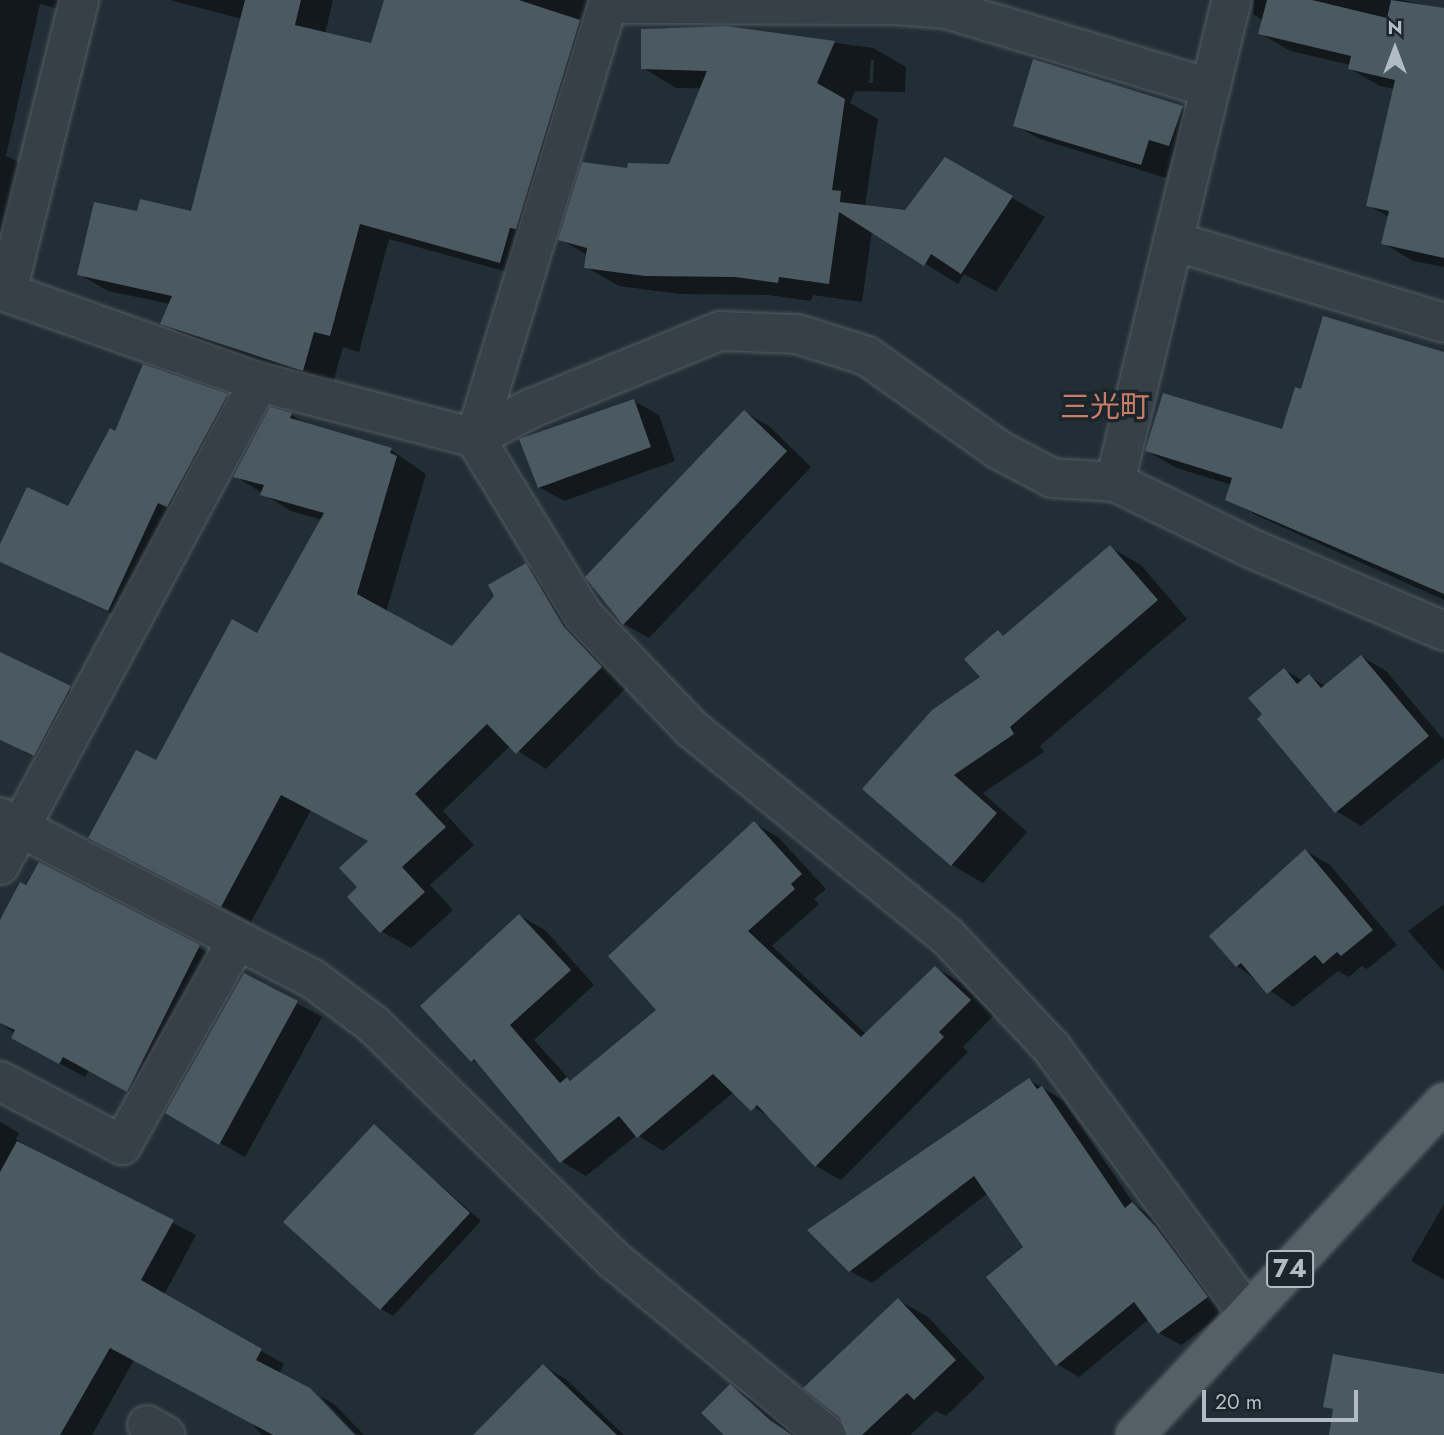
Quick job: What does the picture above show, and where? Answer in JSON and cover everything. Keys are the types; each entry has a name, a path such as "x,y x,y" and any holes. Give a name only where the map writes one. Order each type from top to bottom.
{"main road":[{"name":"74","path":"1135,1435 1444,1103"}],"street":[{"path":"79,0 3,291 260,382 475,439 532,408 720,331 797,334 867,355 999,450 1052,478 1115,482 1248,547 1444,631"},
{"path":"1115,482 1232,0"},
{"path":"1210,88 946,9 893,5 609,2 475,439 583,615 692,729 947,936 1051,1047 1248,1314"},
{"path":"1173,241 1444,323"},
{"path":"0,865 10,822 260,382"},
{"path":"10,822 313,979 373,1024 603,1251 826,1435"},
{"path":"0,1082 122,1145 237,940"}],"building":[{"path":"245,0 301,0 295,25 371,43 384,0 519,0 580,20 516,229 510,228 500,263 360,224 330,336 314,332 303,371 160,324 172,296 77,275 94,202 137,211 140,199 191,211"},
{"path":"1267,0 1312,0 1387,18 1391,0 1444,8 1444,258 1381,244 1389,211 1366,206 1395,80 1348,69 1351,56 1258,34"},
{"path":"726,26 835,41 817,83 845,99 832,190 841,191 840,202 905,210 945,157 1013,196 961,274 931,254 924,266 839,212 829,284 779,277 778,283 735,277 645,276 584,268 587,248 558,240 582,162 627,168 628,163 669,164 707,71 641,69 641,29"},
{"path":"1033,59 1183,106 1169,146 1149,140 1141,165 1013,126"},
{"path":"1323,316 1444,352 1444,594 1225,500 1232,478 1145,451 1163,393 1282,429 1295,387 1301,389"},
{"path":"143,364 228,394 167,507 158,503 108,611 0,562 0,544 27,487 68,506 110,428 115,431"},
{"path":"634,399 651,447 538,488 519,439"},
{"path":"270,407 292,413 290,418 392,448 390,453 397,456 357,594 452,646 494,596 488,585 526,563 564,627 602,667 516,754 487,724 415,794 446,827 402,867 425,892 380,933 347,897 357,887 339,868 368,841 281,795 221,907 88,838 136,750 156,760 232,619 257,633 324,513 260,495 264,485 233,477"},
{"path":"744,410 787,451 623,625 585,577"},
{"path":"1110,545 1158,600 1010,727 1014,734 954,775 997,813 951,866 862,789 932,710 980,677 964,659 998,630 1003,636"},
{"path":"0,652 71,686 34,756 0,740"},
{"path":"1361,655 1429,736 1335,813 1257,719 1262,714 1248,698 1284,668 1297,684 1309,674 1321,688"},
{"path":"754,821 802,874 791,884 795,889 748,931 861,1037 935,966 971,1000 939,1032 944,1037 815,1167 757,1105 751,1111 713,1074 637,1138 619,1116 560,1163 474,1059 471,1062 420,1006 519,914 571,970 510,1025 560,1083 567,1077 570,1081 656,1010 608,956"},
{"path":"1305,849 1373,930 1341,956 1337,952 1323,964 1315,955 1267,994 1241,963 1236,967 1209,936"},
{"path":"39,862 200,945 127,1092 63,1057 59,1064 11,1038 15,1030 0,1023 0,920 20,882 26,885"},
{"path":"244,973 298,1001 219,1145 165,1113"},
{"path":"1029,1078 1037,1089 1042,1086 1125,1208 1132,1202 1155,1226 1208,1297 1158,1334 1134,1302 1056,1366 986,1277 1023,1247 974,1176 849,1272 807,1230"},
{"path":"374,1124 470,1213 380,1310 283,1222"},
{"path":"17,1141 174,1220 141,1280 262,1349 256,1360 310,1388 355,1435 273,1435 110,1348 60,1435 0,1435 0,1172"},
{"path":"898,1298 956,1360 914,1400 907,1393 862,1435 847,1435 840,1418 803,1388"},
{"path":"1333,1354 1444,1374 1444,1435 1329,1435 1333,1409 1323,1407"},
{"path":"543,1364 617,1435 473,1435"},
{"path":"730,1384 770,1420 792,1435 724,1435 701,1413"}],"district":[{"name":"三光町","path":"1105,407"}]}
